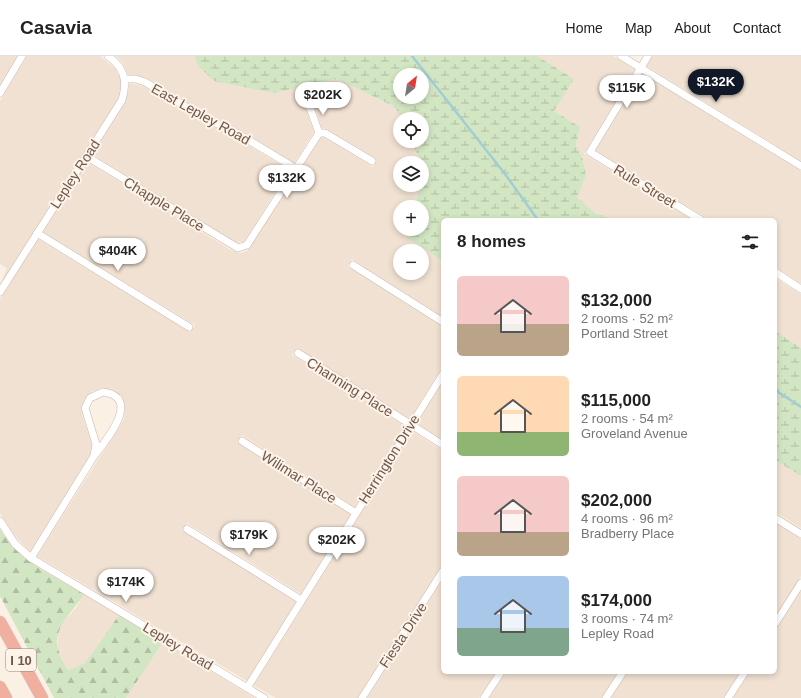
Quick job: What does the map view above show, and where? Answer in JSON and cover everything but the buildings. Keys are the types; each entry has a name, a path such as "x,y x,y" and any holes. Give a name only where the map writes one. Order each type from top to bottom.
{"highway":[{"name":"I 10","path":"0,622 42,698"},
{"name":"I 10","path":"0,687 6,698"}],"street":[{"path":"0,93 22,56"},
{"path":"108,56 120,66 125,79"},
{"path":"621,56 801,166"},
{"path":"641,68 648,56"},
{"name":"Rule Street","path":"641,68 590,152 698,218"},
{"name":"Lepley Road","path":"0,292 122,100 125,91 125,79"},
{"name":"East Lepley Road","path":"125,79 136,79 145,82 208,120 230,128 295,168"},
{"path":"309,105 318,133"},
{"path":"295,168 318,133"},
{"path":"318,133 325,133 372,161"},
{"name":"Chapple Place","path":"86,156 233,246 243,247 247,245 295,168"},
{"path":"37,233 189,327"},
{"path":"353,265 441,321"},
{"path":"777,273 801,289"},
{"name":"Channing Place","path":"298,353 441,445"},
{"name":"Herrington Drive","path":"247,688 441,377"},
{"path":"31,558 120,417 121,406 118,400 108,393 95,394 90,398 86,408 96,444 94,456"},
{"name":"Wilimar Place","path":"242,440 356,512"},
{"path":"777,519 801,534"},
{"name":"Lepley Road","path":"0,521 15,544 31,558 264,698"},
{"path":"187,529 302,600"},
{"name":"Fiesta Drive","path":"362,698 441,575"},
{"path":"777,621 801,583"},
{"path":"484,698 500,674"},
{"path":"606,698 622,674"},
{"path":"728,698 744,674"}],"shaded area":[{"path":"0,56 18,56 0,85"},
{"path":"27,56 100,56 116,69 121,80 121,91 119,98 0,285 7,268 0,264 0,101"},
{"path":"116,56 194,56 198,66 274,93 337,79 395,107 398,112 393,112 393,148 414,148 418,156 393,156 393,192 419,192 417,200 393,200 393,236 405,236 416,244 393,244 393,280 429,280 429,252 441,260 441,316 352,259 347,266 441,326 441,369 410,419 297,348 292,355 406,427 355,507 242,435 237,442 351,514 301,594 187,523 182,530 296,602 247,681 37,556 124,419 125,405 122,398 115,391 102,388 93,391 84,400 82,415 92,445 90,455 30,552 15,536 0,513 0,299 38,239 190,332 195,325 43,232 87,162 231,250 241,253 247,251 250,247 320,137 323,137 373,167 377,159 327,129 321,128 311,99 304,103 314,132 294,163 232,125 210,116 147,78 128,75 123,63"},
{"path":"537,56 613,56 635,70 584,154 690,218 610,218 595,213 577,197 586,176 583,160 576,145 580,127 554,111 573,79"},
{"path":"652,56 801,56 801,161 646,66"},
{"path":"642,73 801,171 801,284 777,268 777,218 707,218 595,150"},
{"path":"130,83 143,86 206,124 228,133 289,170 244,242 235,242 92,154 125,102"},
{"path":"777,279 801,294 801,348 777,332"},
{"path":"441,384 441,439 417,423"},
{"path":"412,431 441,450 441,567 358,698 276,698 253,685"},
{"path":"777,461 801,476 801,528 777,513"},
{"path":"777,524 801,539 801,576 777,614"},
{"path":"441,582 441,674 495,674 479,698 367,698"},
{"path":"801,591 801,698 733,698 748,674 777,674 777,628"},
{"path":"84,594 121,616 119,615 85,663 68,670 57,648 59,627 76,608"},
{"path":"163,642 224,679 255,698 126,698"},
{"path":"504,674 617,674 602,698 489,698"},
{"path":"626,674 739,674 724,698 611,698"}],"green space":[{"path":"194,56 537,56 574,79 554,111 580,127 576,145 583,160 586,176 577,197 595,213 610,218 441,218 441,260 429,252 429,244 416,244 405,237 429,236 429,200 416,200 419,192 429,192 429,156 418,156 414,148 429,148 429,112 398,112 395,107 337,79 274,93 214,81 198,66"},
{"path":"777,332 801,348 801,476 777,461"},
{"path":"0,529 8,541 27,560 48,574 84,594 65,620 58,634 58,649 68,670 85,663 119,615 163,642 126,698 54,698 0,596"}],"waterway":[{"path":"412,56 505,174 537,218"},
{"path":"777,391 801,407"}]}
